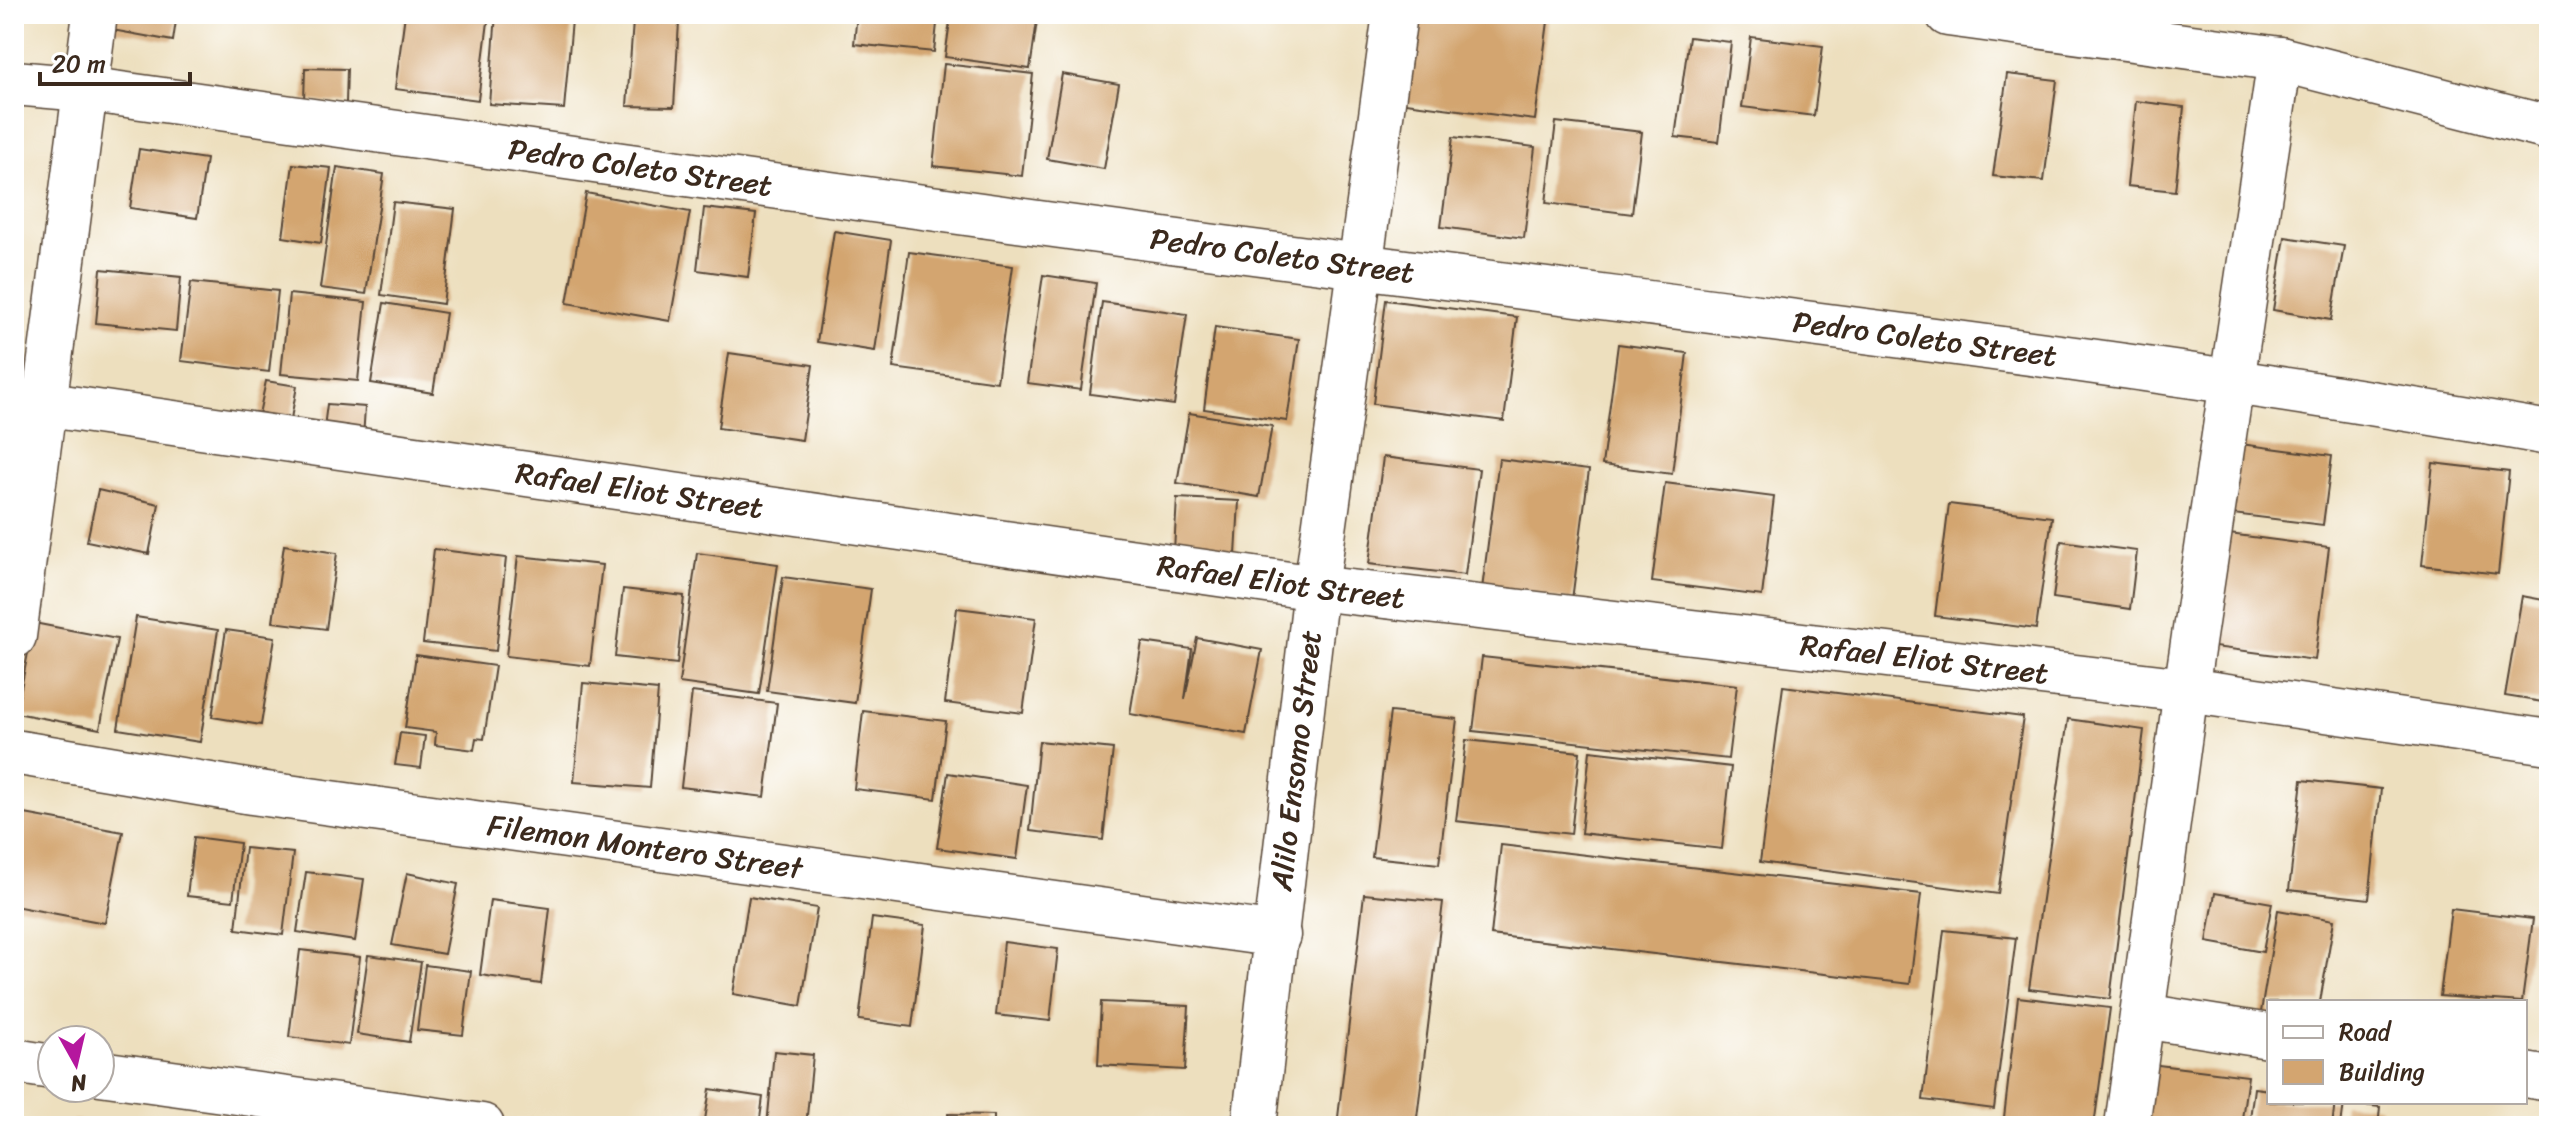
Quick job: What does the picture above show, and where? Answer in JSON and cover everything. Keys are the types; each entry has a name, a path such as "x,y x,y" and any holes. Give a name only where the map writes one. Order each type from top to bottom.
{"street":[{"path":"14,636 30,402 95,14"},
{"name":"Alilo Ensomo Street","path":"1254,1126 1316,588 1395,14"},
{"path":"1948,14 2280,59 2549,128"},
{"path":"2127,1126 2186,690 2280,59"},
{"name":"Pedro Coleto Street","path":"14,83 84,89 1358,266 1976,343 2234,380 2549,433"},
{"name":"Rafael Eliot Street","path":"30,402 1316,588 2186,690 2549,742"},
{"name":"Filemon Montero Street","path":"14,752 252,792 1278,935"},
{"path":"2143,1016 2267,1036"},
{"path":"14,1061 36,1064"},
{"path":"116,1075 482,1126"},
{"path":"2527,1075 2549,1079"}],"building":[{"path":"115,14 177,14 173,41 112,30"},
{"path":"405,14 489,14 478,100 395,89"},
{"path":"496,14 572,20 564,109 489,104"},
{"path":"857,14 938,14 934,52 854,44"},
{"path":"951,14 1038,14 1030,69 945,57"},
{"path":"1416,14 1549,14 1535,120 1405,103"},
{"path":"633,21 679,22 674,107 627,106"},
{"path":"1689,37 1731,42 1719,142 1675,137"},
{"path":"1751,37 1823,46 1814,116 1742,107"},
{"path":"944,64 1033,74 1022,176 933,166"},
{"path":"305,68 347,69 346,103 304,101"},
{"path":"1062,74 1119,84 1104,169 1047,159"},
{"path":"2007,74 2057,80 2044,181 1993,176"},
{"path":"2136,101 2184,107 2175,191 2127,186"},
{"path":"1556,122 1642,132 1632,214 1546,203"},
{"path":"1453,137 1535,147 1524,238 1441,227"},
{"path":"139,149 206,159 197,218 130,208"},
{"path":"293,164 331,168 321,243 283,237"},
{"path":"337,167 384,174 366,294 320,288"},
{"path":"586,193 690,212 670,321 567,303"},
{"path":"393,202 455,209 443,304 381,295"},
{"path":"704,208 756,214 748,277 697,270"},
{"path":"834,231 891,240 875,351 817,342"},
{"path":"2285,237 2344,246 2331,320 2273,310"},
{"path":"909,252 1013,266 997,382 893,368"},
{"path":"101,269 181,277 176,331 96,323"},
{"path":"1043,275 1096,283 1081,390 1027,383"},
{"path":"191,282 278,291 269,372 181,361"},
{"path":"289,294 366,302 358,381 281,374"},
{"path":"1386,300 1517,317 1504,421 1373,404"},
{"path":"1102,302 1187,314 1174,405 1090,394"},
{"path":"384,303 446,313 433,393 371,383"},
{"path":"1215,327 1299,339 1287,421 1204,409"},
{"path":"1618,344 1687,353 1672,474 1602,465"},
{"path":"729,353 813,365 802,440 718,428"},
{"path":"266,381 297,386 290,424 258,419"},
{"path":"327,404 365,407 363,439 323,435"},
{"path":"1189,413 1272,426 1259,497 1177,483"},
{"path":"2233,443 2332,456 2323,525 2224,513"},
{"path":"1383,457 1479,469 1465,575 1369,564"},
{"path":"1499,459 1589,470 1572,600 1482,589"},
{"path":"2433,463 2509,472 2498,574 2422,565"},
{"path":"1665,483 1774,497 1762,596 1652,582"},
{"path":"98,490 159,504 149,554 87,541"},
{"path":"1177,498 1239,501 1236,555 1174,551"},
{"path":"1949,504 2052,517 2036,629 1935,616"},
{"path":"2229,534 2329,547 2315,660 2214,647"},
{"path":"2061,541 2137,551 2130,609 2053,598"},
{"path":"284,545 337,553 326,629 273,622"},
{"path":"434,549 506,558 496,651 423,643"},
{"path":"697,553 778,564 759,694 679,683"},
{"path":"518,556 602,565 590,666 506,656"},
{"path":"783,577 871,589 855,703 767,691"},
{"path":"623,589 684,596 677,664 615,657"},
{"path":"2522,596 2549,601 2549,703 2505,696"},
{"path":"957,608 1036,618 1023,713 945,703"},
{"path":"136,617 218,630 200,742 118,729"},
{"path":"34,623 117,639 100,729 16,713"},
{"path":"226,630 275,637 261,725 212,717"},
{"path":"1197,638 1262,650 1246,734 1130,714 1142,642 1192,649 1185,699"},
{"path":"416,655 495,666 484,739 476,738 474,750 435,745 436,732 405,728"},
{"path":"1482,657 1737,685 1728,759 1473,731"},
{"path":"583,683 658,690 650,788 574,782"},
{"path":"1783,686 2023,717 1998,894 1760,862"},
{"path":"692,692 777,703 765,797 681,787"},
{"path":"863,711 946,721 936,799 854,789"},
{"path":"1390,712 1457,719 1439,864 1372,857"},
{"path":"2068,719 2144,730 2110,999 2029,989"},
{"path":"400,733 425,736 421,768 395,765"},
{"path":"1466,740 1580,752 1571,834 1456,821"},
{"path":"1039,741 1113,749 1103,840 1030,831"},
{"path":"1590,751 1731,767 1722,849 1581,833"},
{"path":"948,773 1027,785 1017,859 937,848"},
{"path":"2302,780 2381,789 2369,899 2289,890"},
{"path":"14,812 123,832 105,923 14,906"},
{"path":"194,837 240,843 233,901 187,896"},
{"path":"1501,845 1921,894 1910,984 1491,935"},
{"path":"245,848 293,853 283,935 236,929"},
{"path":"306,872 364,879 355,941 297,932"},
{"path":"407,873 458,884 444,954 392,945"},
{"path":"2215,893 2272,903 2263,952 2207,942"},
{"path":"1364,894 1443,902 1416,1126 1337,1126"},
{"path":"749,897 817,908 801,1006 733,994"},
{"path":"490,900 550,908 541,984 480,975"},
{"path":"2451,909 2533,919 2522,1000 2440,996"},
{"path":"2278,910 2334,920 2320,1000 2267,1000 2267,1020 2260,1018"},
{"path":"872,918 925,925 912,1027 859,1020"},
{"path":"1944,930 2016,938 1994,1109 1923,1100"},
{"path":"1004,942 1058,949 1050,1021 996,1015"},
{"path":"300,950 360,957 349,1045 289,1037"},
{"path":"368,955 421,962 409,1042 357,1034"},
{"path":"425,965 471,971 463,1035 417,1030"},
{"path":"2018,997 2110,1008 2094,1126 2003,1126"},
{"path":"1101,1002 1189,1006 1185,1070 1098,1065"},
{"path":"774,1051 813,1055 806,1126 767,1126"},
{"path":"2142,1063 2248,1076 2241,1126 2134,1126"},
{"path":"2254,1088 2267,1090 2267,1104 2335,1104 2332,1126 2249,1126"},
{"path":"710,1089 763,1097 759,1126 704,1126"},
{"path":"2344,1104 2380,1107 2378,1126 2341,1126"},
{"path":"948,1114 994,1115 994,1126 948,1126"},
{"path":"73,1120 108,1124 73,1126"},
{"path":"2447,1121 2468,1124 2468,1126 2446,1126"}]}
